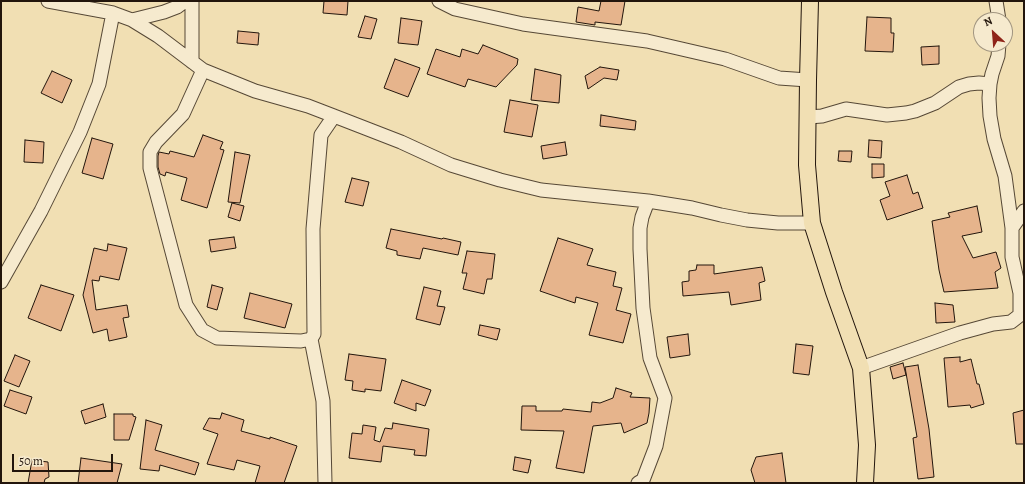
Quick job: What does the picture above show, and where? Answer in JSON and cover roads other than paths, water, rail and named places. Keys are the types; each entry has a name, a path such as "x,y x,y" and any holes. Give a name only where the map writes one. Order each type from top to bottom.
{"main road":[{"path":"810,1 808,165 812,223 834,292 861,368 867,445 865,483"}],"street":[{"path":"48,1 113,13 132,20 158,36 203,70 255,91 308,106 400,142 451,165 500,180 541,190 648,201 692,208 746,220 778,223 812,223"},
{"path":"132,20 164,12 177,7 185,1"},
{"path":"192,1 192,62"},
{"path":"439,1 455,9 523,24 647,40 725,59 780,78 808,80"},
{"path":"996,1 998,12"},
{"path":"1,282 41,211 80,132 99,84 113,13"},
{"path":"861,368 960,333 993,324 1011,322 1020,315 1020,293 1012,257 1012,228 1004,176 992,132 990,84 999,52"},
{"path":"203,70 183,114 156,142 150,152 150,168 186,305 202,330 217,338 301,341 311,339"},
{"path":"808,117 822,116 846,109 887,115 906,113 931,105 959,87 979,83 990,84"},
{"path":"325,483 323,401 311,339 314,334 313,229 321,135 334,116"},
{"path":"641,482 656,446 665,398 650,358 644,308 640,228 642,217 648,201"},
{"path":"1012,228 1024,211"}]}
